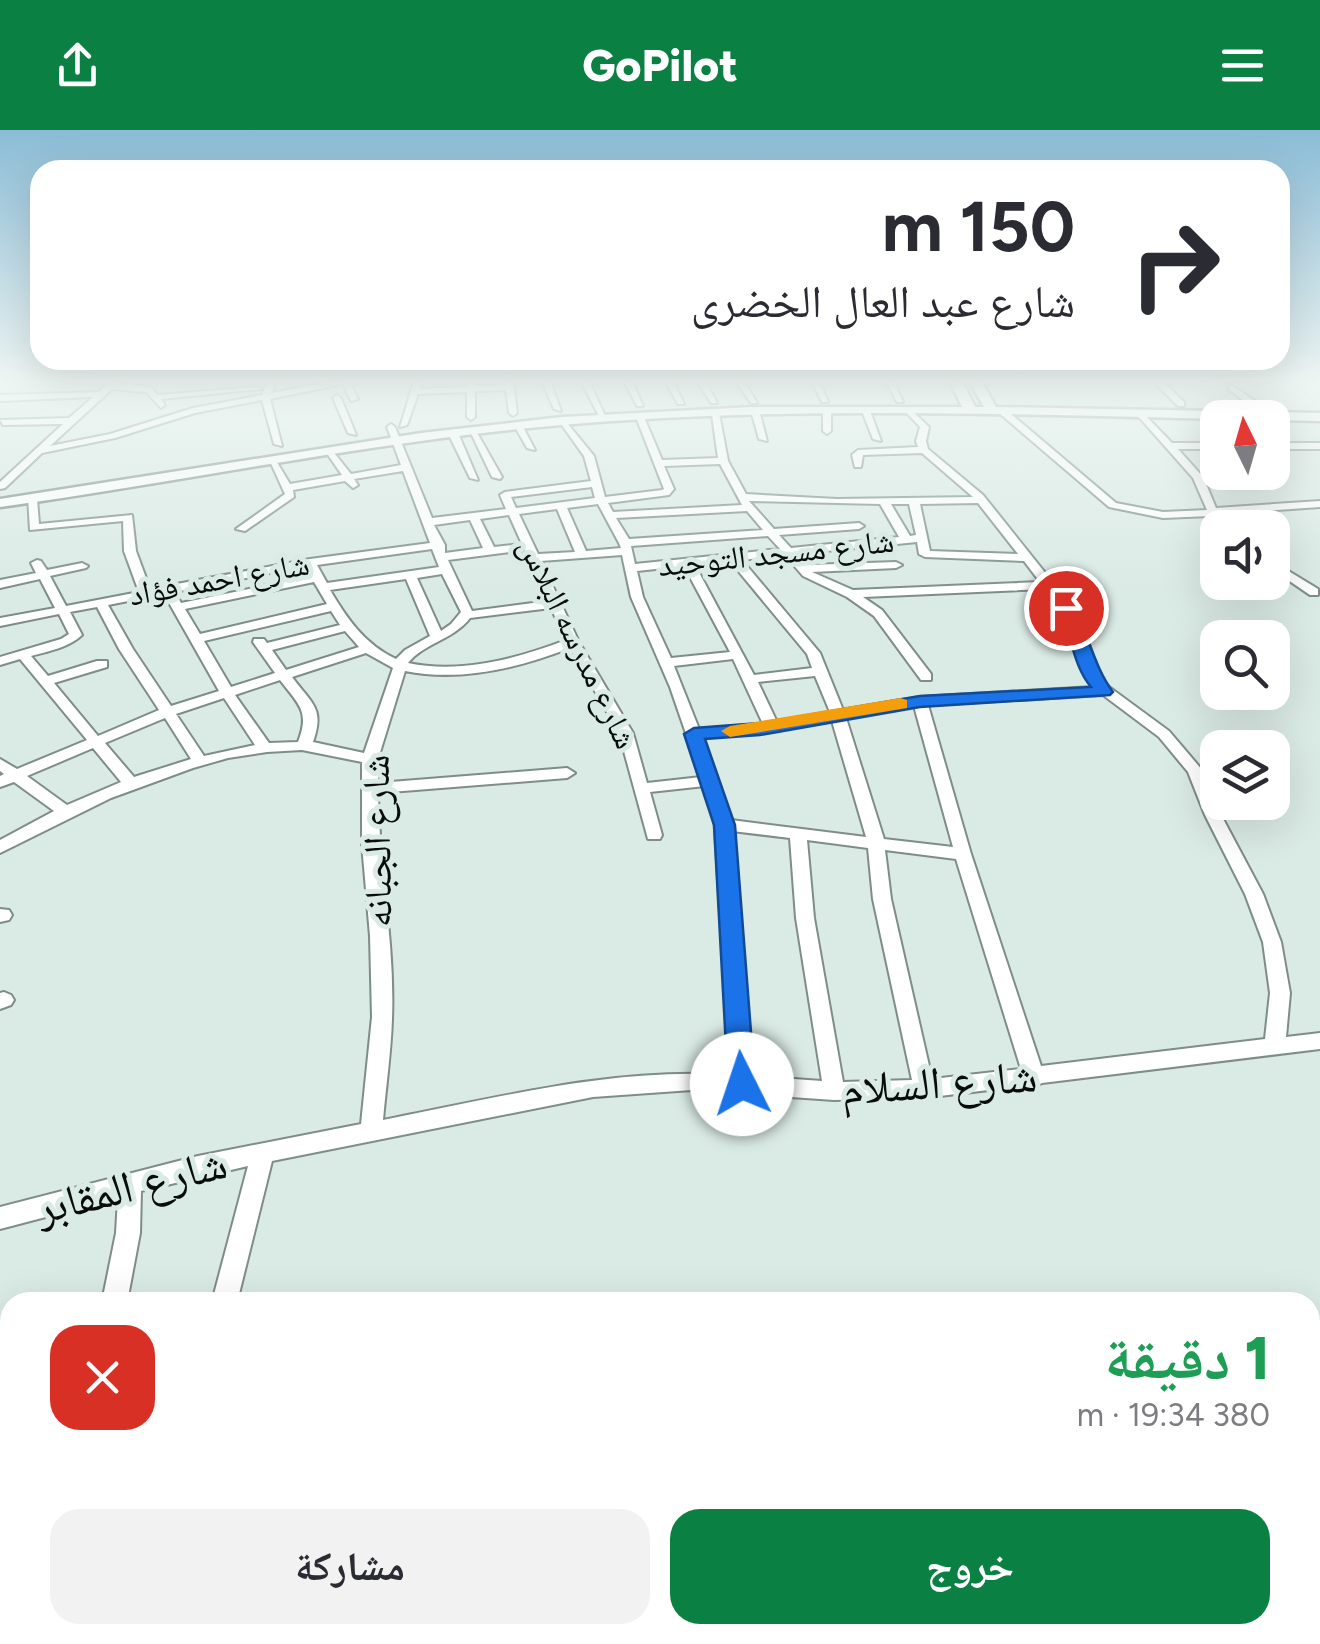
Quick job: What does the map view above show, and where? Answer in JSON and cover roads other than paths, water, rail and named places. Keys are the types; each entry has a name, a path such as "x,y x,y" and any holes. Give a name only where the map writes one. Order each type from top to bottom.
{"street":[{"path":"0,486 38,452"},
{"path":"164,462 230,452"},
{"path":"0,503 331,452 352,482"},
{"path":"403,452 467,614"},
{"path":"462,452 475,478"},
{"path":"484,452 496,477"},
{"path":"586,452 609,515 626,547 637,597 694,734 724,825 742,1084"},
{"path":"512,510 505,494 510,491 667,492 657,452"},
{"path":"722,452 741,496 803,570 851,594 878,613 926,677"},
{"path":"858,465 860,452 871,452"},
{"path":"926,452 982,500 1049,586 1073,620 1090,675 1104,692 1151,723 1186,758 1254,894 1277,967 1280,992 1274,1045"},
{"path":"1048,452 1113,505 1162,516 1200,513"},
{"path":"1176,452 1202,484 1212,510"},
{"path":"661,463 723,460"},
{"path":"240,529 284,503 290,495 272,462"},
{"path":"287,488 352,482 407,467"},
{"path":"0,486 30,482"},
{"path":"429,522 560,504 599,491"},
{"path":"741,496 884,502 982,500"},
{"path":"32,498 34,528 128,517 130,551 145,592"},
{"path":"914,501 924,552 936,556 1027,558"},
{"path":"884,502 906,539"},
{"path":"560,504 582,555"},
{"path":"1240,510 1320,504"},
{"path":"609,515 750,508"},
{"name":"شارع مدرسه البلاس","path":"512,510 573,642 619,718 654,835"},
{"path":"474,515 490,551"},
{"path":"178,607 320,582 410,575 442,557 490,551 582,555 772,531 860,526"},
{"name":"شارع مسجد التوحيد","path":"631,568 922,538"},
{"path":"884,541 909,592"},
{"path":"392,552 395,566"},
{"name":"شارع احمد فؤاد","path":"0,622 310,562 392,552 442,557"},
{"path":"733,557 780,610 822,671 838,715 876,841 882,899 924,1089"},
{"path":"965,557 984,588"},
{"path":"310,562 336,606 368,648 400,666 449,670 494,666 573,642"},
{"path":"688,563 772,727"},
{"path":"803,570 896,564"},
{"path":"0,584 40,569 82,566"},
{"path":"0,661 74,637 76,632 40,569"},
{"path":"410,575 436,637"},
{"path":"1290,576 1314,592"},
{"path":"851,594 1049,586"},
{"path":"167,588 226,692 265,748"},
{"path":"245,593 262,623"},
{"path":"100,601 201,763"},
{"path":"400,666 412,650 467,614 554,604"},
{"path":"194,639 336,606"},
{"path":"304,746 313,716 261,645 350,626"},
{"path":"7,779 170,711 368,648"},
{"path":"23,655 131,784"},
{"path":"666,662 738,655"},
{"path":"44,682 102,664"},
{"name":"شارع الجبانه","path":"371,1130 382,1017 370,760 400,666"},
{"path":"750,680 822,671"},
{"path":"694,734 772,727 920,701 1104,692"},
{"path":"920,701 963,854 1034,1078"},
{"path":"0,847 64,810 201,763 265,748 304,746 370,760"},
{"path":"0,764 7,779 64,810"},
{"path":"370,789 566,772"},
{"path":"642,788 710,781"},
{"path":"724,825 963,854"},
{"path":"798,833 805,918 834,1091"},
{"name":"شارع السلام","path":"263,1152 593,1088 675,1081 834,1091 924,1089 1320,1041"},
{"path":"228,1292 263,1152"},
{"name":"شارع المقابر","path":"0,1218 263,1152"},
{"path":"117,1292 128,1233 130,1183"}]}
